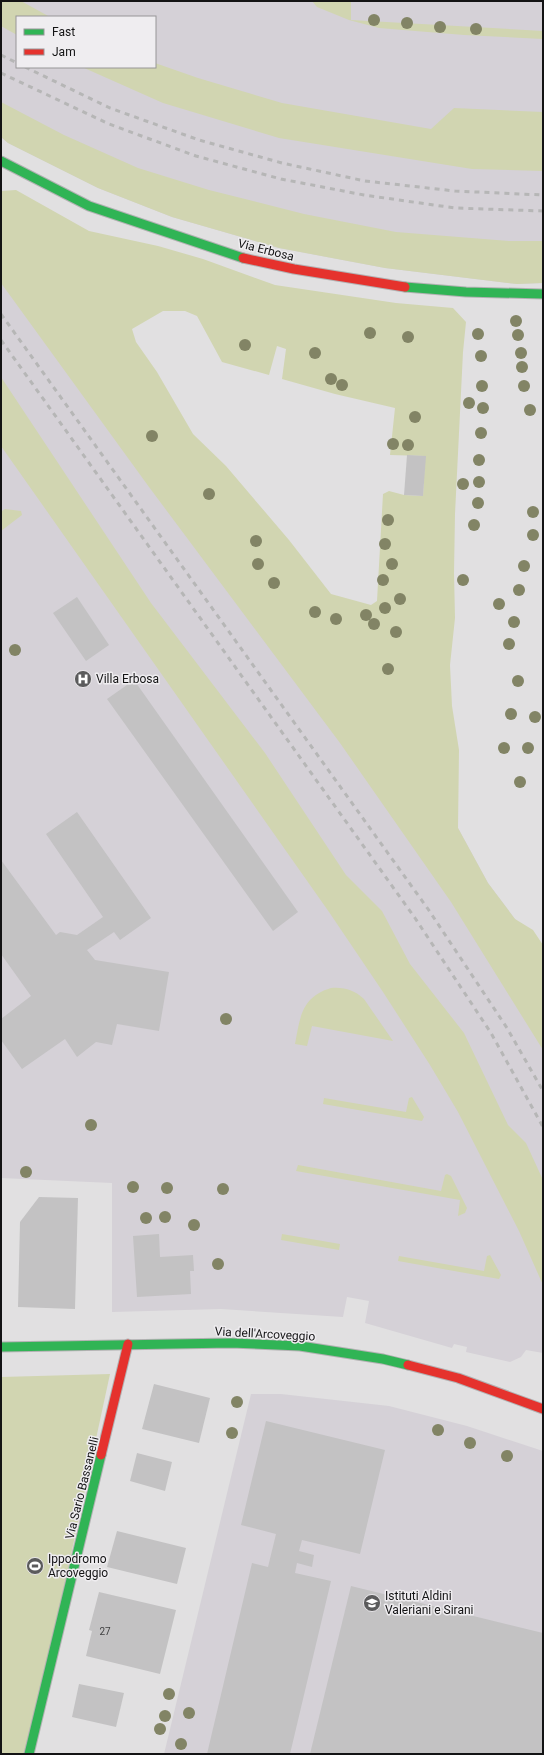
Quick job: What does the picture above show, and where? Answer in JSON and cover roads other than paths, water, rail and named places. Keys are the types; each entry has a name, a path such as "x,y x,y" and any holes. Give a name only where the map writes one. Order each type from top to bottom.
{"street":[{"name":"Via Erbosa","path":"1,161 89,206 247,259 294,269 414,289 543,294"},
{"name":"Via dell'Arcoveggio","path":"1,1347 128,1344 271,1344 350,1353 406,1364 458,1378 518,1398 543,1409"},
{"name":"Via Sario Bassanelli","path":"29,1754 128,1344"}],"railway":[{"path":"1,55 16,62"},
{"path":"27,68 110,108 199,140 282,163 365,181 455,191 543,195"},
{"path":"1,73 109,124 196,156 281,179 364,195 455,208 543,211"},
{"path":"1,314 428,909 507,1028 543,1091"},
{"path":"1,340 415,918 491,1033 543,1127"}],"place":[{"name":"Villa Erbosa","path":"83,679"},
{"name":"Ippodromo Arcoveggio","path":"35,1566"},
{"name":"Istituti Aldini Valeriani e Sirani","path":"372,1603"}]}
